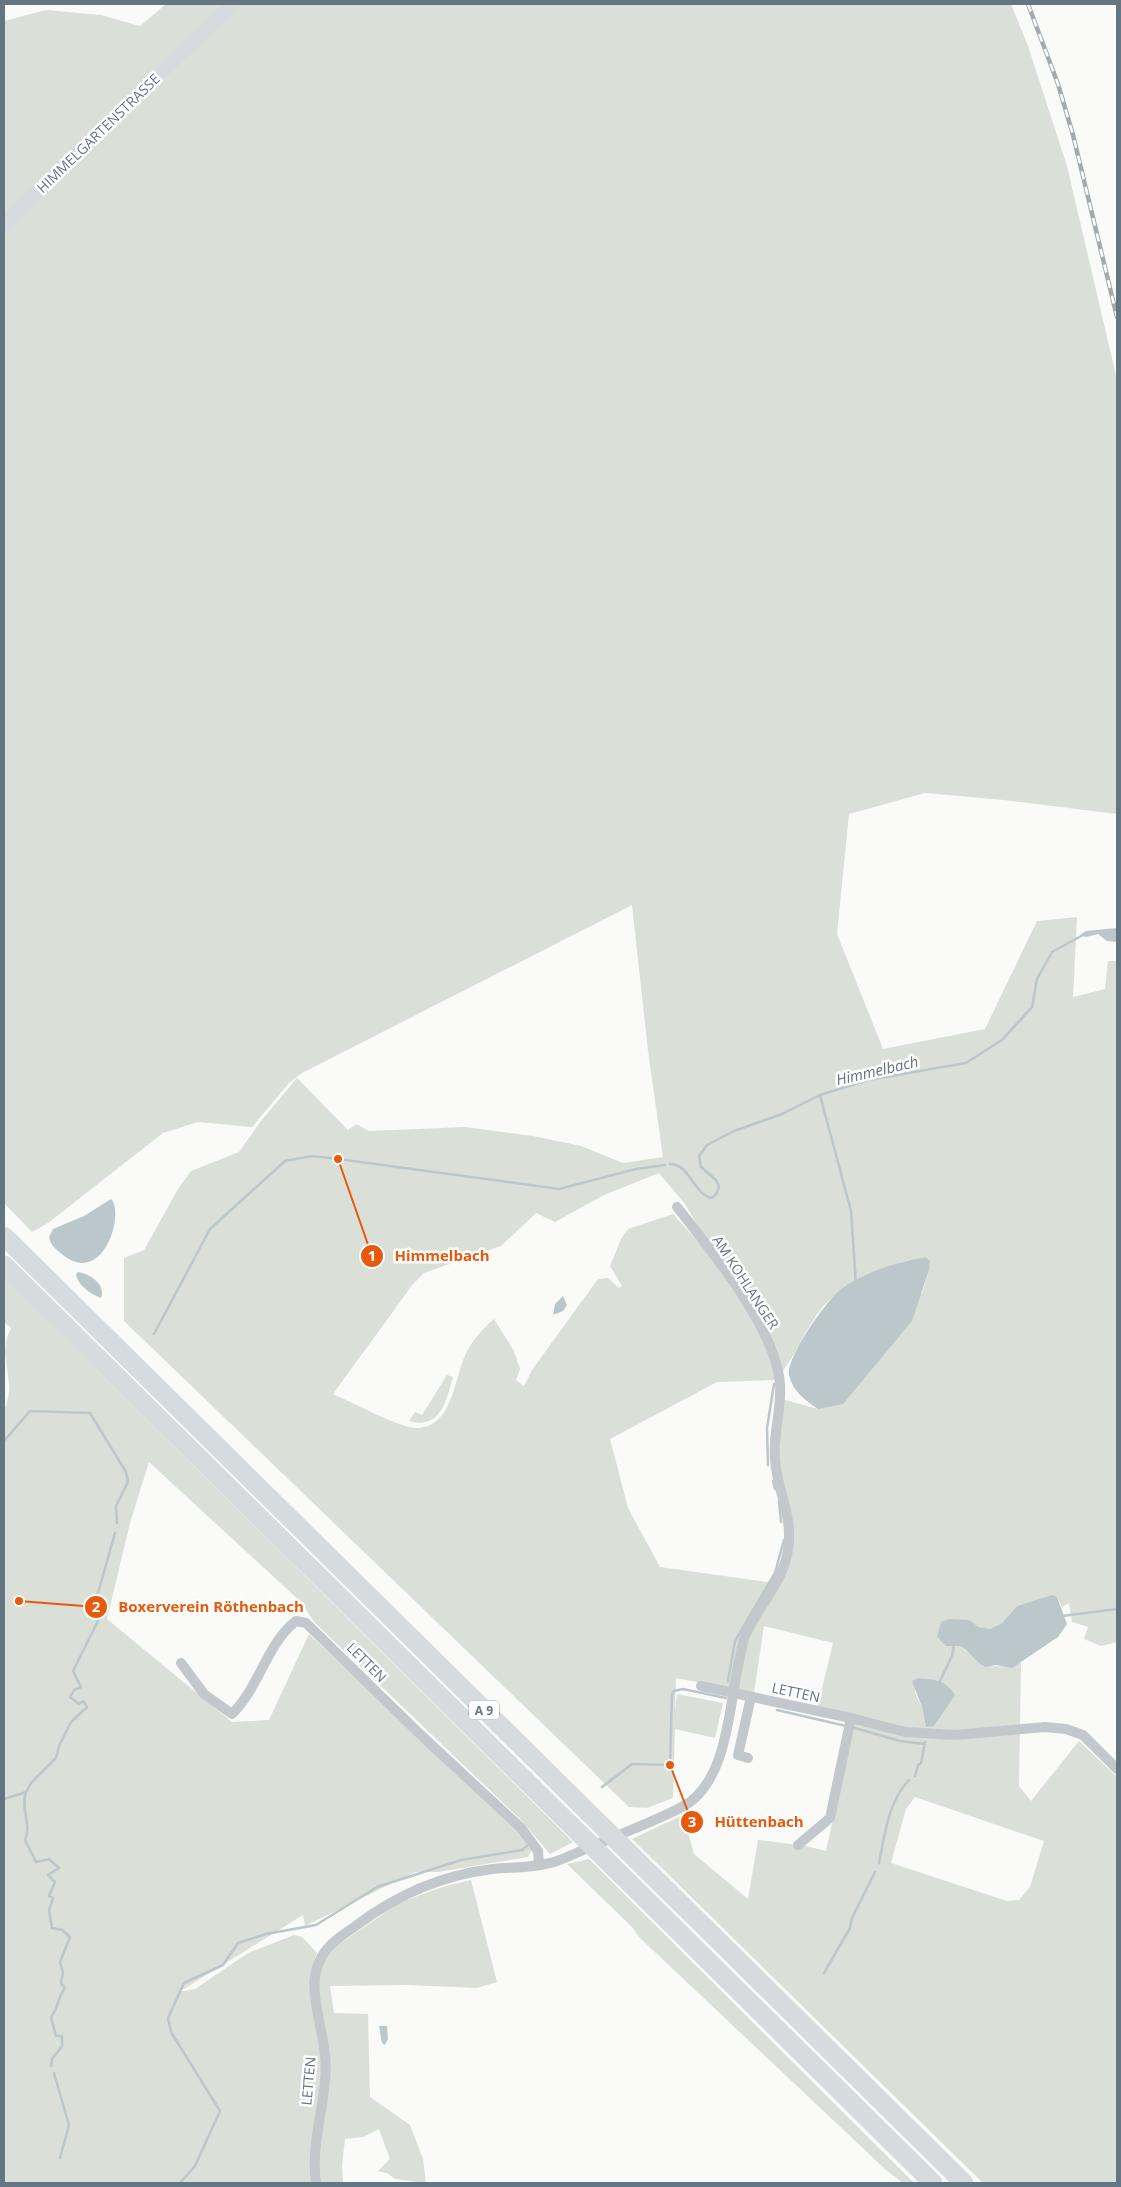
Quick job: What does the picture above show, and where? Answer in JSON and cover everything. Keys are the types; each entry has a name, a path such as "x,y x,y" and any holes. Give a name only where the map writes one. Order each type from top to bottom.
{"highway":[{"name":"A 9","path":"4,1236 964,2183"},
{"name":"A 9","path":"4,1265 933,2183"}],"street":[{"name":"HIMMELGARTENSTRASSE","path":"4,225 95,135 233,4"},
{"name":"AM KOHLANGER","path":"677,1207 713,1252 765,1335 777,1364 780,1384 774,1450 776,1469 788,1513 788,1551 780,1578 744,1638 734,1694"},
{"name":"LETTEN","path":"181,1663 204,1694 232,1714 259,1676 277,1641 287,1628 296,1621 306,1623 423,1737 521,1828 538,1851 539,1865"},
{"path":"701,1686 734,1694"},
{"name":"LETTEN","path":"316,2183 314,2160 325,2081 325,2051 314,1991 315,1973 326,1950 374,1912 407,1893 435,1881 480,1871 539,1865 556,1861 685,1806 704,1786 722,1751 734,1694 851,1718 888,1729 930,1735 955,1735 1045,1727 1066,1729 1083,1735 1117,1769"},
{"path":"748,1758 738,1755 751,1697"},
{"path":"798,1845 830,1818 851,1718"}],"shaded area":[{"path":"166,4 1011,4 1028,46 1067,166 1117,380 1117,814 1004,800 925,793 849,814 837,934 883,1049 985,1029 1037,921 1077,917 1073,997 1105,989 1108,961 1117,961 1117,1642 1101,1646 1084,1639 1088,1627 1072,1622 1069,1603 1062,1607 1057,1597 1017,1606 1002,1623 990,1629 979,1627 968,1620 946,1646 960,1646 986,1667 1008,1666 1021,1662 1019,1786 1031,1801 1079,1741 1117,1777 1117,2183 983,2183 632,1839 683,1815 694,1854 748,1899 758,1840 806,1846 826,1851 854,1723 816,1713 833,1643 764,1626 754,1693 676,1678 675,1711 677,1694 723,1703 715,1738 675,1729 673,1798 647,1808 629,1807 124,1321 124,1258 144,1250 178,1189 191,1171 239,1152 261,1121 297,1078 348,1130 356,1124 369,1131 465,1127 533,1136 581,1146 623,1163 663,1157 648,1051 632,905 302,1073 289,1083 252,1127 198,1122 163,1133 48,1223 32,1232 4,1203 4,21 46,10 101,15 140,26","holes":["659,1173 685,1204 708,1243 702,1246 673,1214 628,1229 621,1239 610,1266 622,1286 619,1288 608,1278 598,1279 532,1370 524,1386 516,1380 520,1369 514,1351 494,1319 485,1327 467,1352 460,1368 454,1391 444,1413 427,1426 408,1427 333,1394 413,1284 424,1273 501,1246 536,1213 555,1222 604,1195","926,1257 929,1261 929,1270 922,1293 818,1409 782,1399 778,1469 790,1554 784,1576 767,1582 660,1567 628,1508 610,1439 717,1382 776,1380 814,1319 835,1295 863,1277 894,1264","918,1678 944,1683 955,1695 926,1727 922,1707 915,1693","915,1797 1044,1841 1030,1887 1019,1900 1007,1901 891,1863 906,1809"]},
{"path":"1117,928 1117,942 1107,941 1098,934 1086,937 1080,935 1086,931"},
{"path":"111,1199 115,1206 113,1231 108,1244 100,1255 90,1262 77,1262 63,1255 52,1245 49,1237 53,1229 84,1216"},
{"path":"926,1257 930,1261 929,1270 912,1321 843,1404 818,1409 804,1399 793,1386 789,1375 790,1367 808,1330 834,1296 849,1284 870,1273 892,1265"},
{"path":"78,1272 88,1275 96,1281 101,1289 101,1298 93,1295 82,1286 77,1278 76,1274"},
{"path":"4,1278 573,1842 550,1854 521,1820 314,1622 302,1603 149,1462 130,1523 107,1619 232,1722 269,1720 309,1634 514,1826 532,1849 528,1857 438,1872 415,1872 305,1926 303,1915 179,1992 195,1989 248,1953 294,1935 302,1937 317,1953 314,1961 320,1967 335,1947 399,1903 442,1887 471,1880 497,1982 477,1988 408,1985 330,1986 334,2013 368,2014 370,2097 410,2125 423,2159 426,2183 395,2179 387,2173 378,2171 390,2159 379,2129 363,2137 345,2139 342,2165 343,2183 4,2183 4,1408 9,1394 5,1351 11,1328 4,1322"},
{"path":"563,1296 567,1305 563,1311 553,1315 555,1304"},
{"path":"447,1375 453,1377 448,1395 440,1411 428,1421 420,1423 409,1421 415,1412 422,1415"},
{"path":"1052,1595 1057,1597 1067,1624 1058,1637 1012,1668 996,1665 986,1667 960,1646 946,1646 937,1637 941,1622 950,1619 969,1620 979,1627 990,1629 1002,1623 1017,1606"},
{"path":"918,1678 944,1683 955,1695 934,1726 926,1727 922,1707 912,1681"},
{"path":"589,1859 914,2183 903,2183 886,2170 639,1937 633,1928 567,1864"},
{"path":"379,2026 387,2026 388,2039 385,2045 382,2043"}],"waterway":[{"name":"Himmelbach","path":"670,1164 677,1165 682,1169 700,1191 712,1198 717,1193 719,1186 716,1180 701,1167 699,1156 707,1145 734,1131 782,1114 820,1095 868,1080 966,1063 1002,1040 1032,1007 1037,979 1052,952 1083,935"},
{"path":"820,1095 851,1211 856,1285"},
{"name":"Himmelbach","path":"154,1334 210,1229 285,1161 312,1156 559,1189 636,1169 665,1165"},
{"path":"768,1465 767,1428 774,1384"},
{"name":"Himmelbach","path":"4,1441 30,1411 90,1413 126,1472 128,1482 116,1506 117,1523"},
{"path":"773,1481 775,1489"},
{"path":"779,1501 781,1522"},
{"name":"Himmelbach","path":"4,1799 26,1792 31,1783 56,1758 59,1746 71,1722 87,1707 83,1701 79,1704 70,1697 74,1690 81,1687 73,1671 99,1619 96,1600 115,1533"},
{"path":"728,1681 735,1641 775,1573 784,1540"},
{"path":"1062,1616 1117,1609"},
{"path":"939,1683 952,1656 954,1644"},
{"path":"602,1787 632,1764 670,1765 672,1694 674,1691 683,1689 726,1698"},
{"path":"777,1710 846,1726"},
{"path":"851,1727 900,1741 925,1744"},
{"path":"915,1776 918,1765 921,1763 925,1742"},
{"path":"879,1863 888,1819 896,1798 909,1780"},
{"path":"26,1792 24,1804 27,1835 25,1840 36,1862 49,1859 59,1868 48,1875 55,1882 49,1896 53,1898 49,1910 52,1928 62,1930 70,1937 60,1962 63,1972 61,1983 65,1988 51,2017 56,2036 62,2036 62,2046 52,2059 51,2066"},
{"path":"180,2183 195,2166 220,2111 171,2032 168,2018 184,1983 223,1965 238,1943 266,1934 316,1925 377,1887 461,1860 522,1850 527,1846"},
{"path":"824,1973 850,1928 852,1918 875,1872"},
{"path":"54,2073 69,2125 60,2158"}],"railway":[{"path":"1028,4 1058,84 1073,135 1117,317"}],"place":[{"name":"Himmelbach","path":"338,1159"},
{"name":"Boxerverein Röthenbach","path":"19,1601"},
{"name":"Hüttenbach","path":"670,1765"}]}
